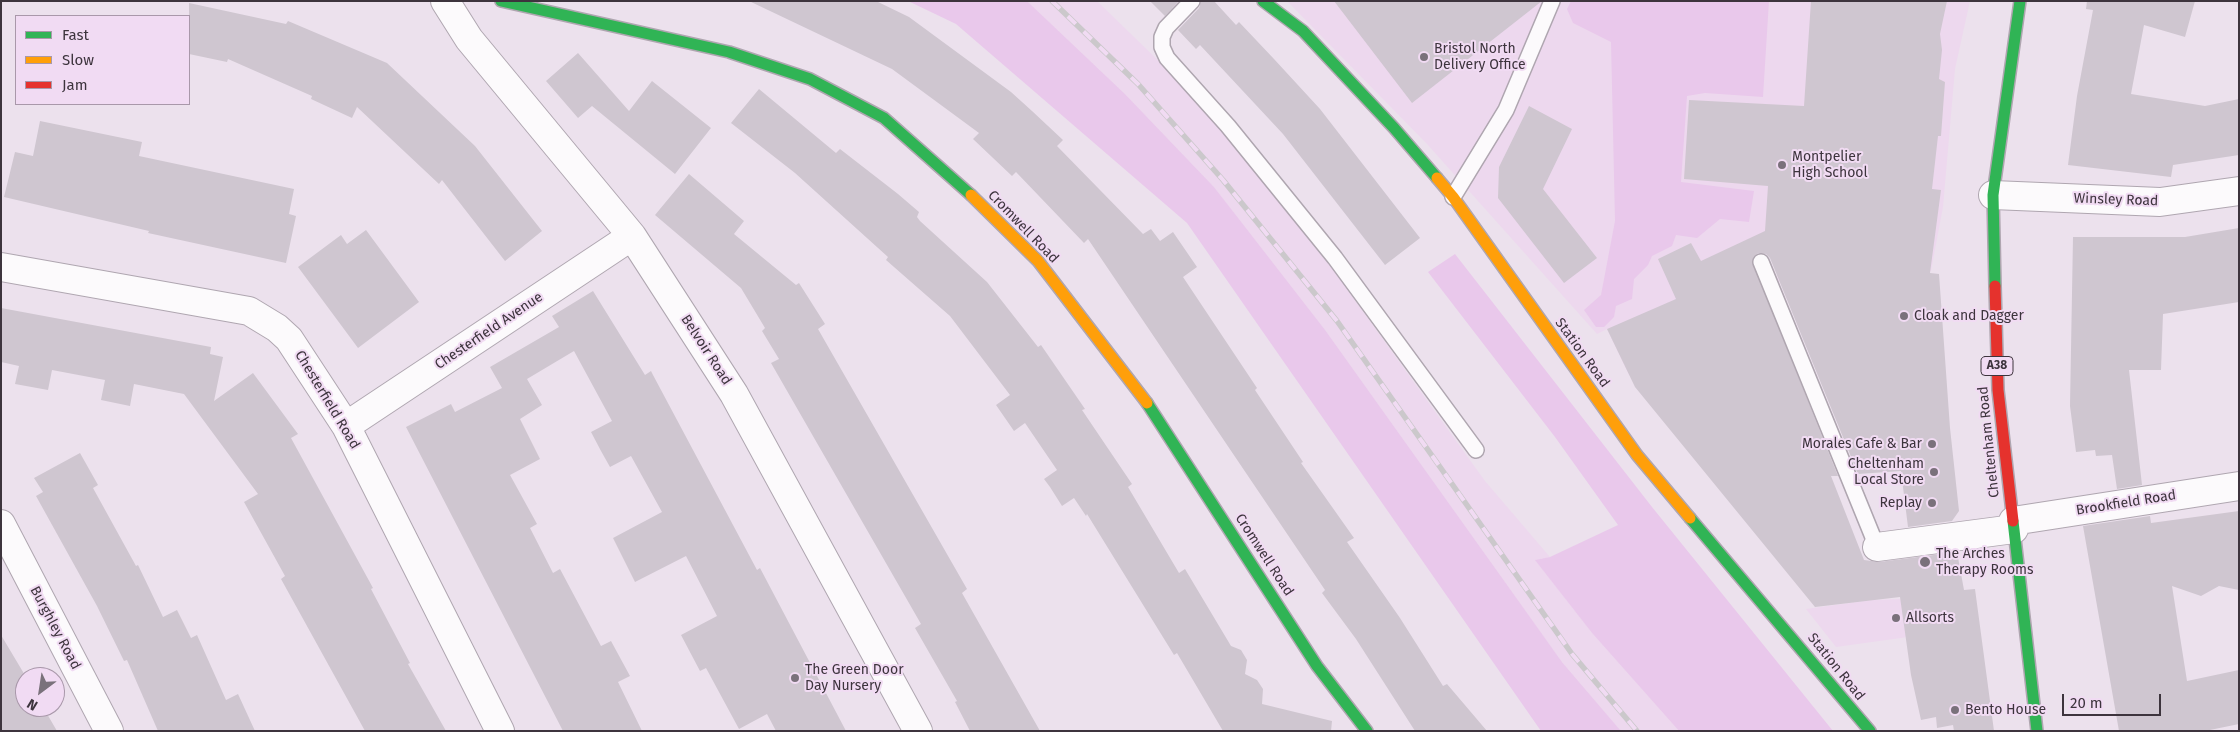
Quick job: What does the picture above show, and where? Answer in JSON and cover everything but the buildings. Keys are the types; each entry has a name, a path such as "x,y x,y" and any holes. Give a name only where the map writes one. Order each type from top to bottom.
{"street":[{"name":"Belvoir Road","path":"445,1 470,39 632,236 734,394 918,731"},
{"name":"Cromwell Road","path":"501,1 730,52 810,79 884,118 962,186 1038,261 1138,389 1318,666 1367,731"},
{"name":"Station Road","path":"1263,1 1303,31 1394,128 1453,197 1637,455 1870,731"},
{"name":"Cheltenham Road","path":"2020,1 1992,195 1998,390 2037,731"},
{"name":"Winsley Road","path":"1992,195 2160,202 2239,192"},
{"name":"Chesterfield Avenue","path":"346,426 632,236"},
{"name":"Chesterfield Road","path":"1,267 249,312 277,328 289,339 346,426 500,731"},
{"name":"Brookfield Road","path":"1877,547 2239,486"},
{"name":"Burghley Road","path":"1,524 109,731"}],"lane":[{"path":"1192,1 1166,28 1162,36 1162,47 1168,58 1228,126 1300,214 1368,301 1476,450"},
{"path":"1453,197 1506,110 1552,1"},
{"path":"1761,262 1877,547"}],"shaded area":[{"path":"908,1 1027,1 1125,94 1214,187 1325,330 1562,662 1621,731 1541,731 1187,223 956,24"},
{"path":"1027,1 1097,1 1167,69 1223,131 1328,263 1485,481 1550,557 1536,560 1592,633 1679,731 1621,731 1562,662 1214,187 1125,94"},
{"name":"Montpelier High School","path":"1287,1 1970,1 1955,69 1943,207 1931,271 1870,266 1865,293 1777,282 1780,239 1739,243 1638,370 1629,375 1607,329 1597,334 1427,144"},
{"path":"1571,1 1769,1 1763,97 1705,93 1687,96 1681,182 1754,191 1749,222 1720,219 1697,238 1676,235 1672,246 1652,256 1648,265 1634,279 1632,299 1616,306 1614,317 1604,327 1596,327 1584,310 1601,295 1615,221 1611,42 1573,23 1567,9"},
{"path":"1455,254 1652,507 1833,731 1679,731 1592,633 1535,560 1550,557 1618,525 1555,437 1428,272"},
{"name":"Allsorts","path":"1900,599 1980,627 1836,647 1806,609 1871,600"}],"railway":[{"path":"1052,1 1138,84 1223,180 1337,321 1572,654 1637,731"}],"traffic: fast":[{"path":"501,1 729,52 810,79 884,118 971,195"},
{"path":"1263,1 1303,31 1394,128 1437,178"},
{"path":"1995,286 1993,195 2020,1"},
{"path":"1147,403 1317,666 1367,731"},
{"path":"1690,518 1870,731"},
{"path":"2013,521 2037,731"}],"traffic: slow":[{"path":"1437,178 1453,197 1637,455 1690,518"},
{"path":"971,195 1038,261 1147,403"}],"traffic: jam":[{"path":"1995,286 1998,390 2013,521"}],"place":[{"name":"Bristol North Delivery Office","path":"1424,57"},
{"name":"Montpelier High School","path":"1782,165"},
{"name":"Cloak and Dagger","path":"1904,316"},
{"name":"Morales Cafe & Bar","path":"1932,444"},
{"name":"Cheltenham Local Store","path":"1934,472"},
{"name":"Replay","path":"1932,503"},
{"name":"The Arches Therapy Rooms","path":"1925,562"},
{"name":"Allsorts","path":"1896,618"},
{"name":"The Green Door Day Nursery","path":"795,678"},
{"name":"Bento House","path":"1955,710"}]}
